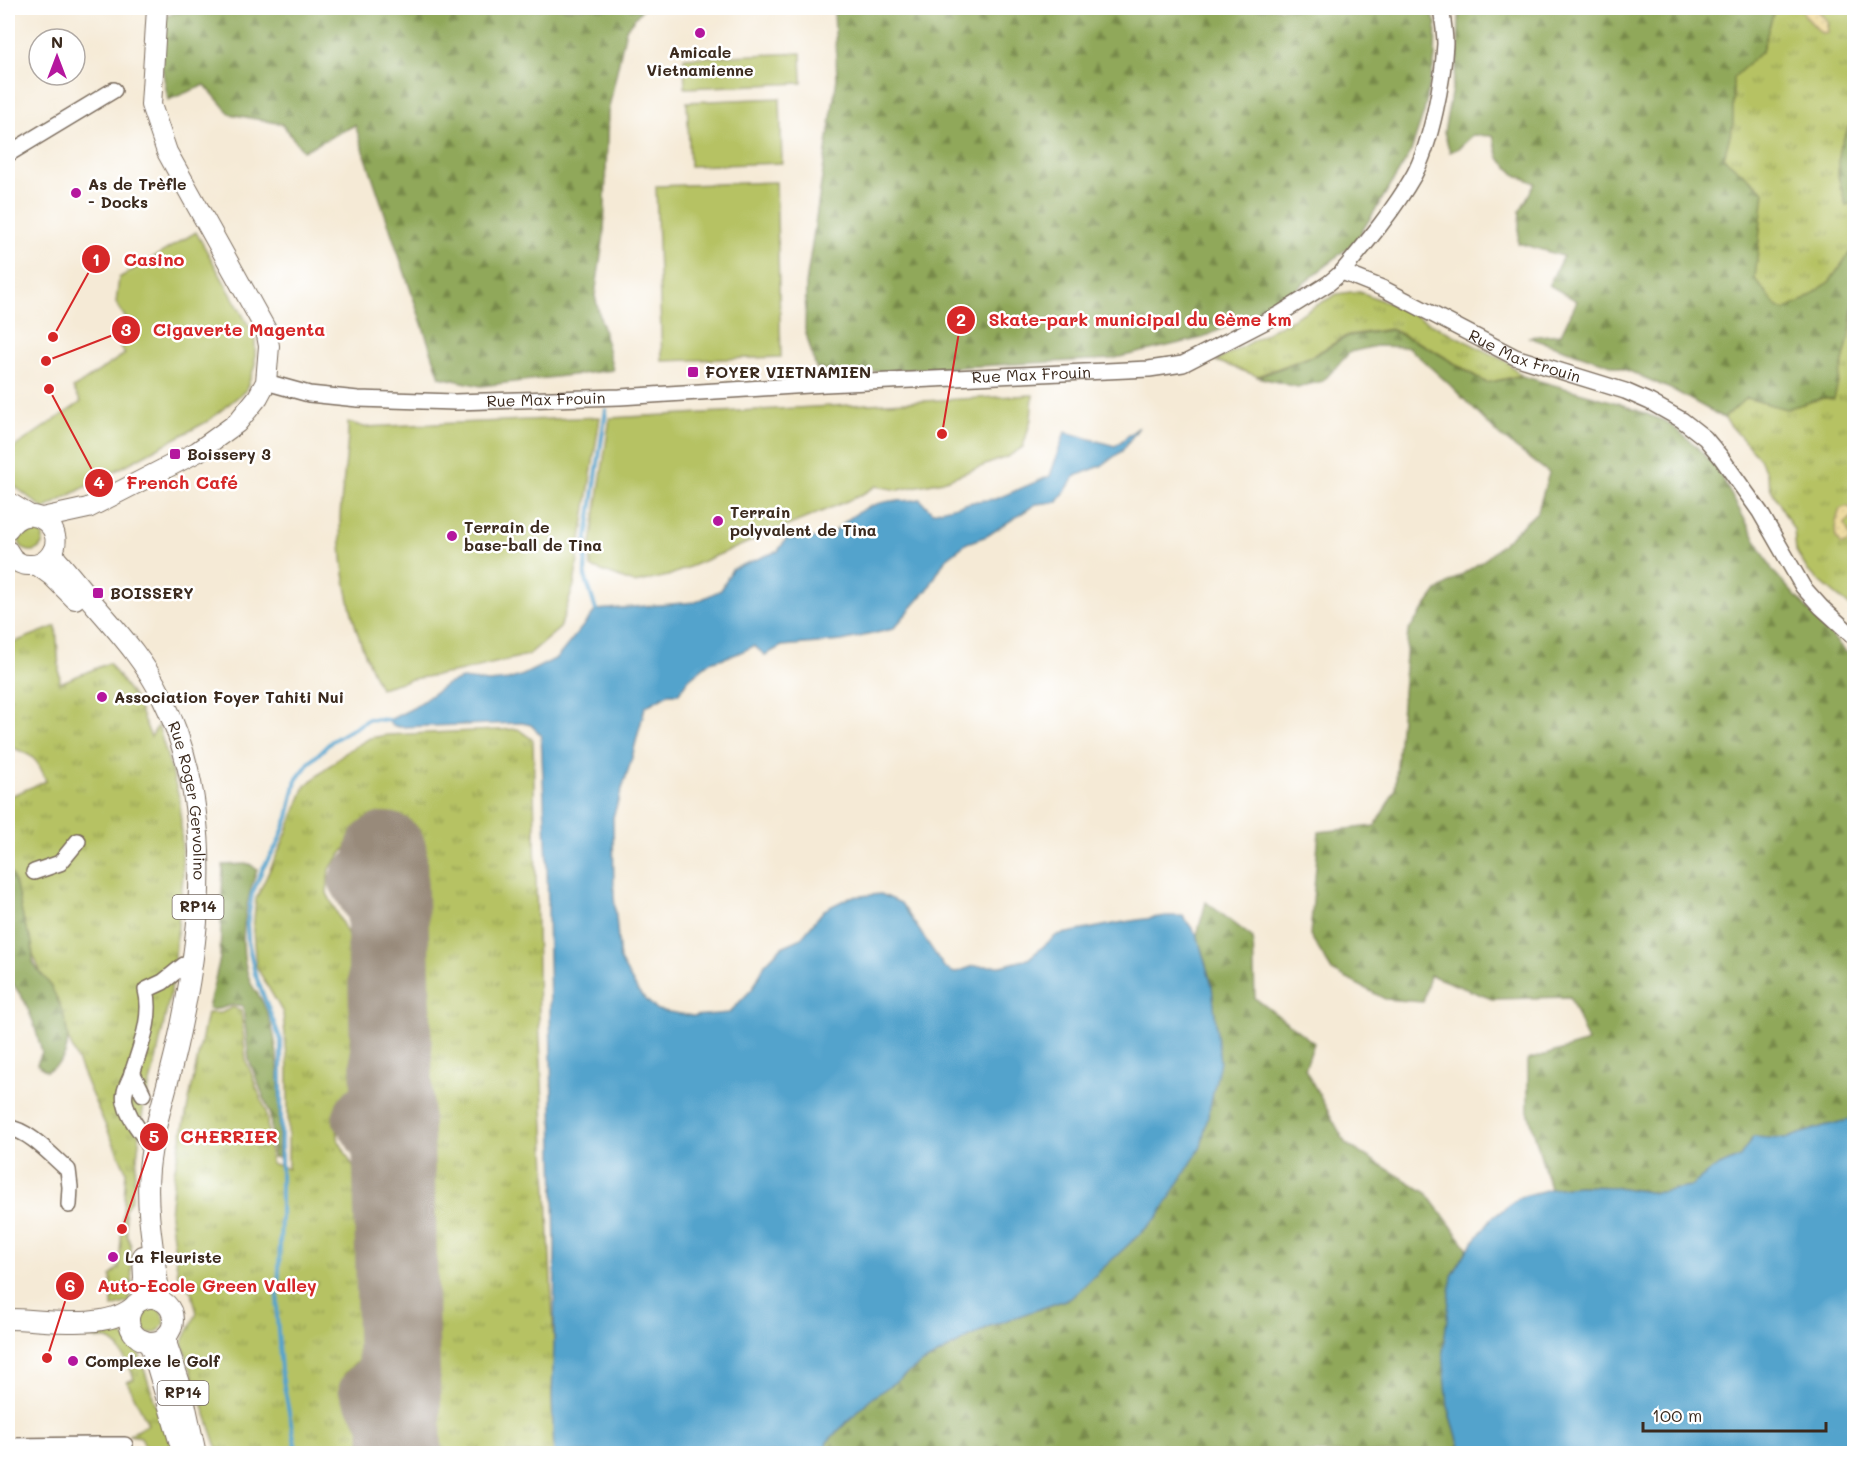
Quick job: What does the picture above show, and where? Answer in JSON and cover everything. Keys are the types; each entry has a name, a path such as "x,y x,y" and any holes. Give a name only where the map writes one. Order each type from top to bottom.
{"main road":[{"path":"8,529 16,519 88,508 197,452 237,423 258,397 266,382 270,346 267,330 167,152 151,105 157,8"},
{"path":"8,502 36,517"},
{"path":"10,559 26,565 37,565 44,562 54,544 88,508"},
{"name":"Rue Roger Gervolino","path":"36,517 48,523 56,559 138,655 161,694 188,762 196,800 199,835 197,935 180,1031 153,1141 149,1170 145,1303"},
{"name":"Rue Roger Gervolino","path":"37,565 58,581 125,650 146,682 166,723 186,792 189,839 184,965 147,1142 141,1185 145,1303"},
{"path":"140,1338 130,1326 130,1314 145,1303"},
{"path":"8,1319 86,1322 114,1326 140,1338 156,1341 167,1335 172,1327 172,1314 165,1303 145,1303 124,1315 86,1322"},
{"name":"RP14","path":"167,1335 167,1345 182,1389 196,1454"},
{"name":"RP14","path":"140,1338 149,1344 153,1353 183,1454"}],"street":[{"path":"1342,272 1399,200 1415,172 1433,117 1440,84 1445,44 1441,8"},
{"path":"8,154 114,90"},
{"name":"Rue Max Frouin","path":"266,382 309,394 358,399 455,402 620,397 825,384 1149,369 1183,364 1278,315 1329,283 1342,272 1382,288 1515,357 1625,391 1682,420 1705,438 1720,456 1760,512 1803,587 1854,637"},
{"path":"34,872 60,863 78,841"},
{"path":"147,1142 133,1124 124,1100 149,1013 146,990 163,982 184,965"},
{"path":"132,1072 143,1094"},
{"path":"8,1128 33,1139 68,1170 69,1205"},
{"path":"8,1446 98,1450 125,1446"}],"green space":[{"path":"205,8 643,8 626,29 608,112 604,234 595,296 613,370 481,386 440,377 355,125 303,151 282,124 230,114 205,85 168,100 162,67 165,15"},
{"path":"829,8 1430,8 1436,24 1435,58 1424,112 1410,154 1356,241 1282,301 1202,338 1111,359 842,373 816,368 805,330 806,284 837,78 834,11"},
{"path":"1457,8 1775,8 1762,51 1733,78 1733,124 1724,158 1764,191 1755,279 1777,307 1785,310 1806,299 1830,281 1851,251 1854,254 1854,301 1851,329 1834,399 1824,398 1786,409 1746,398 1724,418 1675,391 1629,371 1528,337 1561,334 1577,301 1549,285 1563,256 1518,243 1520,211 1535,183 1516,175 1499,158 1493,136 1473,135 1459,148 1450,152 1444,132 1458,56"},
{"path":"1705,8 1854,8 1854,610 1808,571 1796,551 1794,530 1771,489 1760,459 1724,418 1735,408"},
{"path":"801,53 802,83 685,88 684,58"},
{"path":"780,98 782,163 690,166 687,102"},
{"path":"1854,116 1854,200 1846,206 1838,176 1840,147"},
{"path":"776,182 781,357 662,361 656,186"},
{"path":"196,232 255,337 255,365 246,390 208,421 44,509 8,481 8,447 10,450 81,402 73,388 125,354 120,347 137,336 116,303 119,278"},
{"path":"1358,291 1398,307 1507,362 1521,375 1487,383 1430,348 1391,329 1348,335 1314,355 1257,376 1216,361 1337,294"},
{"path":"1391,330 1429,348 1486,383 1522,376 1618,403 1667,422 1694,444 1717,469 1773,571 1845,651 1854,657 1854,1119 1785,1139 1753,1137 1740,1157 1713,1169 1690,1187 1656,1193 1616,1187 1579,1186 1550,1189 1528,1111 1528,1060 1588,1042 1570,997 1492,999 1430,975 1423,1002 1385,999 1332,971 1310,935 1319,832 1375,826 1395,790 1408,631 1437,591 1487,558 1538,511 1549,473 1499,435 1450,385 1408,347 1376,346 1350,352 1323,381 1297,387 1258,377 1315,355 1348,336"},
{"path":"1033,395 1031,419 1023,447 1009,456 943,481 898,490 876,486 859,496 668,576 634,583 591,567 590,550 610,418"},
{"name":"Terrain de base-ball de Tina","path":"600,417 574,585 560,628 528,655 458,672 412,679 380,688 356,627 343,563 340,519 348,422 364,427"},
{"path":"31,527 39,531 43,539 39,547 31,551 23,547 19,539 23,531"},
{"path":"56,626 60,683 109,663 135,699 151,737 158,725 180,800 183,876 172,985 143,1110 132,1198 125,1210 127,1235 131,1245 132,1290 129,1302 112,1307 111,1276 119,1267 126,1171 25,935 8,862 8,797 46,781 36,761 22,751 8,746 8,642 10,644"},
{"path":"518,729 533,740 539,1019 554,1345 552,1396 554,1453 429,1453 414,845 346,848 329,869 327,893 355,949 362,1076 336,1109 338,1139 363,1185 369,1359 355,1363 344,1375 344,1402 372,1449 372,1453 219,1453 182,1343 197,1313 192,1293 178,1275 170,1215 174,1173 207,1013 221,1013 233,1007 241,1011 246,1060 266,1111 271,1163 288,1169 288,1068 283,1013 256,966 253,930 256,899 282,844 305,786 349,750 370,738 388,735"},
{"path":"250,864 257,870 246,911 244,956 246,970 262,1000 275,1042 280,1117 278,1158 273,1157 270,1113 249,1060 243,1006 233,1005 208,1009 220,958 223,865"},
{"path":"8,868 32,942 34,964 49,983 60,1005 67,1031 64,1055 58,1064 46,1071 37,1064 42,1052 34,1024 25,1002 8,978"},
{"path":"1206,902 1253,938 1255,998 1314,1043 1305,1069 1346,1144 1427,1193 1468,1249 1452,1276 1448,1406 1462,1453 823,1454 827,1442 869,1400 921,1364 990,1326 1071,1298 1212,986 1197,935"},
{"path":"151,1307 160,1311 164,1320 160,1329 151,1333 142,1329 138,1320 142,1311"},
{"path":"30,1329 115,1335 120,1333 137,1347 154,1400 177,1453 147,1452 141,1437 129,1435 148,1424 127,1382 134,1379 118,1347 108,1339 32,1335"}],"sand":[{"path":"1801,8 1816,8 1827,21 1828,32 1821,33"},
{"path":"1847,506 1854,510 1853,516 1845,524 1851,539 1848,543 1841,545 1836,537 1836,523 1840,509"}],"water":[{"path":"1139,427 1122,451 1101,466 1075,476 1058,502 1036,504 987,536 967,543 945,560 928,589 893,629 842,641 782,646 765,655 754,646 710,662 689,679 678,694 668,694 645,707 613,817 614,896 620,960 639,993 657,1010 693,1016 729,1013 753,988 765,964 782,947 800,939 824,910 850,897 881,894 901,903 944,967 954,973 974,966 1001,966 1028,959 1057,935 1124,922 1183,916 1197,935 1212,986 1220,1062 1201,1147 1158,1217 1071,1298 990,1326 921,1364 869,1400 827,1442 823,1453 554,1453 552,1396 555,1246 547,863 541,735 531,725 522,723 399,727 391,725 389,720 413,708 447,684 462,679 489,682 508,680 557,658 596,610 696,602 721,590 732,569 778,551 786,539 830,537 857,513 873,505 891,501 920,499 932,512 977,501 996,499 1050,476 1065,432 1115,446"},
{"path":"1854,1119 1854,1453 1462,1453 1448,1406 1443,1352 1452,1276 1468,1249 1491,1219 1520,1197 1550,1189 1579,1186 1616,1187 1655,1193 1690,1187 1713,1169 1740,1157 1753,1137 1785,1139"}],"waterway":[{"path":"596,610 585,576 586,544 606,410"},
{"path":"297,1454 281,1370 277,1318 281,1218 281,1041 255,974 248,942 247,924 252,894 263,868 278,843 288,817 296,780 309,763 332,741 369,719 389,720"}],"taxiway":[{"path":"387,912 393,896 392,883 386,873 367,864 357,866 349,872 345,882 380,944 389,966"},
{"path":"393,1141 399,1125 397,1113 391,1105 381,1100 370,1099 360,1102 352,1109 349,1119 394,1190"},
{"path":"395,1454 355,1389 363,1379 373,1373 383,1372 393,1375 401,1381 405,1390 405,1402 400,1415"}],"runway":[{"path":"386,853 401,1454"}],"place":[{"name":"Amicale Vietnamienne","path":"700,33"},
{"name":"As de Trèfle - Docks","path":"76,193"},
{"name":"Casino","path":"53,337"},
{"name":"Cigaverte Magenta","path":"46,361"},
{"name":"FOYER VIETNAMIEN","path":"693,372"},
{"name":"French Café","path":"49,389"},
{"name":"Skate-park municipal du 6ème km","path":"942,434"},
{"name":"Boissery 3","path":"175,454"},
{"name":"Terrain polyvalent de Tina","path":"718,521"},
{"name":"Terrain de base-ball de Tina","path":"452,536"},
{"name":"BOISSERY","path":"98,593"},
{"name":"Association Foyer Tahiti Nui","path":"102,697"},
{"name":"CHERRIER","path":"122,1229"},
{"name":"La Fleuriste","path":"113,1257"},
{"name":"Auto-Ecole Green Valley","path":"47,1358"},
{"name":"Complexe le Golf","path":"73,1361"}]}
